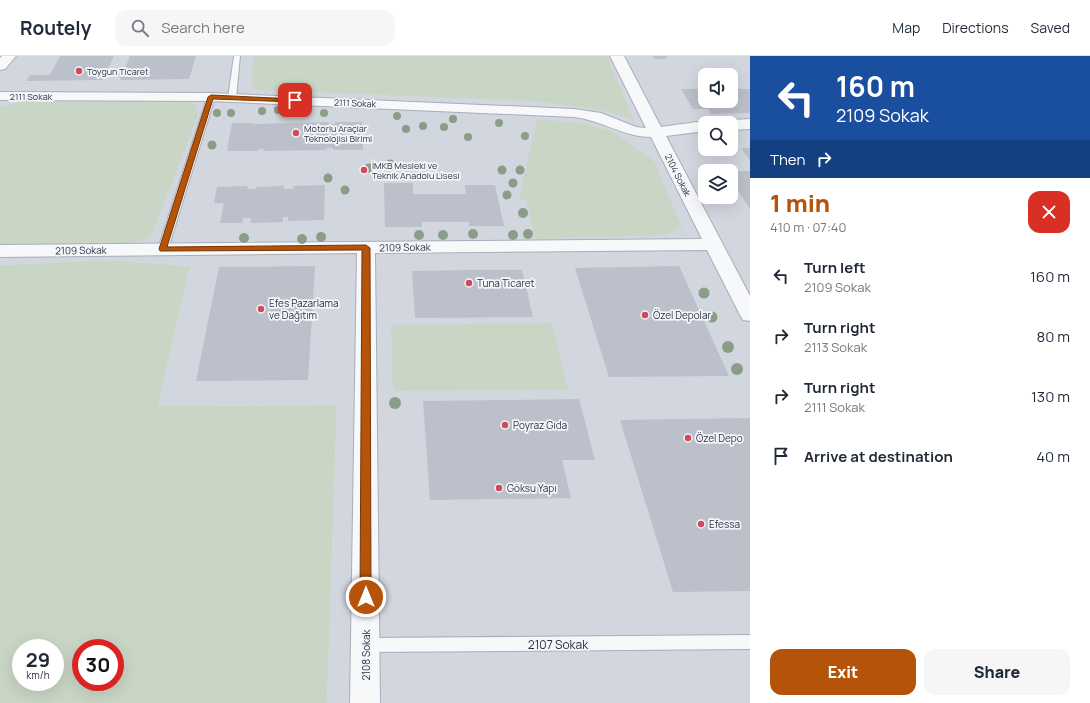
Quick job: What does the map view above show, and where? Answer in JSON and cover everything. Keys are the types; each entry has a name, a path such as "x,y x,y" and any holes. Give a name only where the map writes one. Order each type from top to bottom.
{"street":[{"path":"0,66 9,56"},
{"name":"2104 Sokak","path":"617,56 750,315"},
{"name":"2111 Sokak","path":"0,96 211,97 574,113 600,118 633,131 656,133 684,127 698,126"},
{"path":"738,125 750,124"},
{"name":"2109 Sokak","path":"0,251 713,244"},
{"name":"2108 Sokak","path":"365,703 366,248"}],"lane":[{"path":"232,98 237,56"},
{"path":"163,249 211,97"},
{"name":"2107 Sokak","path":"366,645 750,642"}],"shaded area":[{"path":"0,56 750,56 750,703 327,703 337,405 158,406 190,266 105,260 0,265"}],"green space":[{"path":"253,56 607,56 634,121 600,110 536,101 258,90 252,87"},
{"path":"190,99 196,106 198,116 150,238 132,243 0,246 0,108 18,102 32,101"},
{"path":"537,119 578,123 612,131 654,161 682,227 664,235 535,239 526,199 519,199"},
{"path":"105,260 190,266 158,406 337,405 327,703 0,703 0,265"},
{"path":"552,323 568,390 393,391 391,325"}],"building":[{"name":"Toygun Ticaret","path":"60,56 114,56 102,80 26,81 30,75 50,75"},
{"path":"130,56 196,56 189,79 120,80"},
{"path":"653,56 666,56 667,59 654,59"},
{"path":"681,89 698,89 698,108 738,108 738,89 750,89 750,113 711,114 708,109 693,109"},
{"name":"Motorlu Araçlar Teknolojisi Birimi","path":"329,122 329,124 335,124 335,122 362,122 363,150 333,150 333,148 327,148 327,150 263,151 264,149 258,149 258,151 227,151 232,123 252,124"},
{"path":"741,148 750,148 750,161 749,159"},
{"path":"738,171 750,171 750,209 738,190"},
{"name":"İMKB Mesleki ve Teknik Anadolu Lisesi","path":"384,183 413,183 413,194 466,194 465,185 495,185 504,226 469,226 469,222 422,222 422,227 385,227"},
{"path":"325,185 324,220 288,221 288,217 283,217 283,222 250,223 251,218 243,218 242,223 220,223 224,203 214,203 217,187 248,186 247,189 256,189 256,187 284,186 284,189 293,189 294,186"},
{"name":"Efes Pazarlama ve Dağıtım","path":"315,266 308,380 196,381 219,267"},
{"name":"Özel Depolar","path":"679,266 729,376 609,377 575,268"},
{"name":"Tuna Ticaret","path":"522,270 533,317 415,318 412,271"},
{"name":"Poyraz Gıda","path":"579,399 595,460 562,460 571,498 430,500 423,401"},
{"name":"Efessa","path":"750,418 750,591 673,592 620,420"}],"place":[{"name":"Toygun Ticaret","path":"79,71"},
{"name":"Motorlu Araçlar Teknolojisi Birimi","path":"296,133"},
{"name":"İMKB Mesleki ve Teknik Anadolu Lisesi","path":"364,170"},
{"name":"Tuna Ticaret","path":"469,283"},
{"name":"Efes Pazarlama ve Dağıtım","path":"261,309"},
{"name":"Özel Depolar","path":"645,315"},
{"name":"Poyraz Gıda","path":"505,425"},
{"name":"Özel Depo","path":"688,438"},
{"name":"Göksu Yapı","path":"499,488"},
{"name":"Efessa","path":"701,524"}],"route":[{"path":"295,100 211,97 163,249 366,248 366,597"}]}
